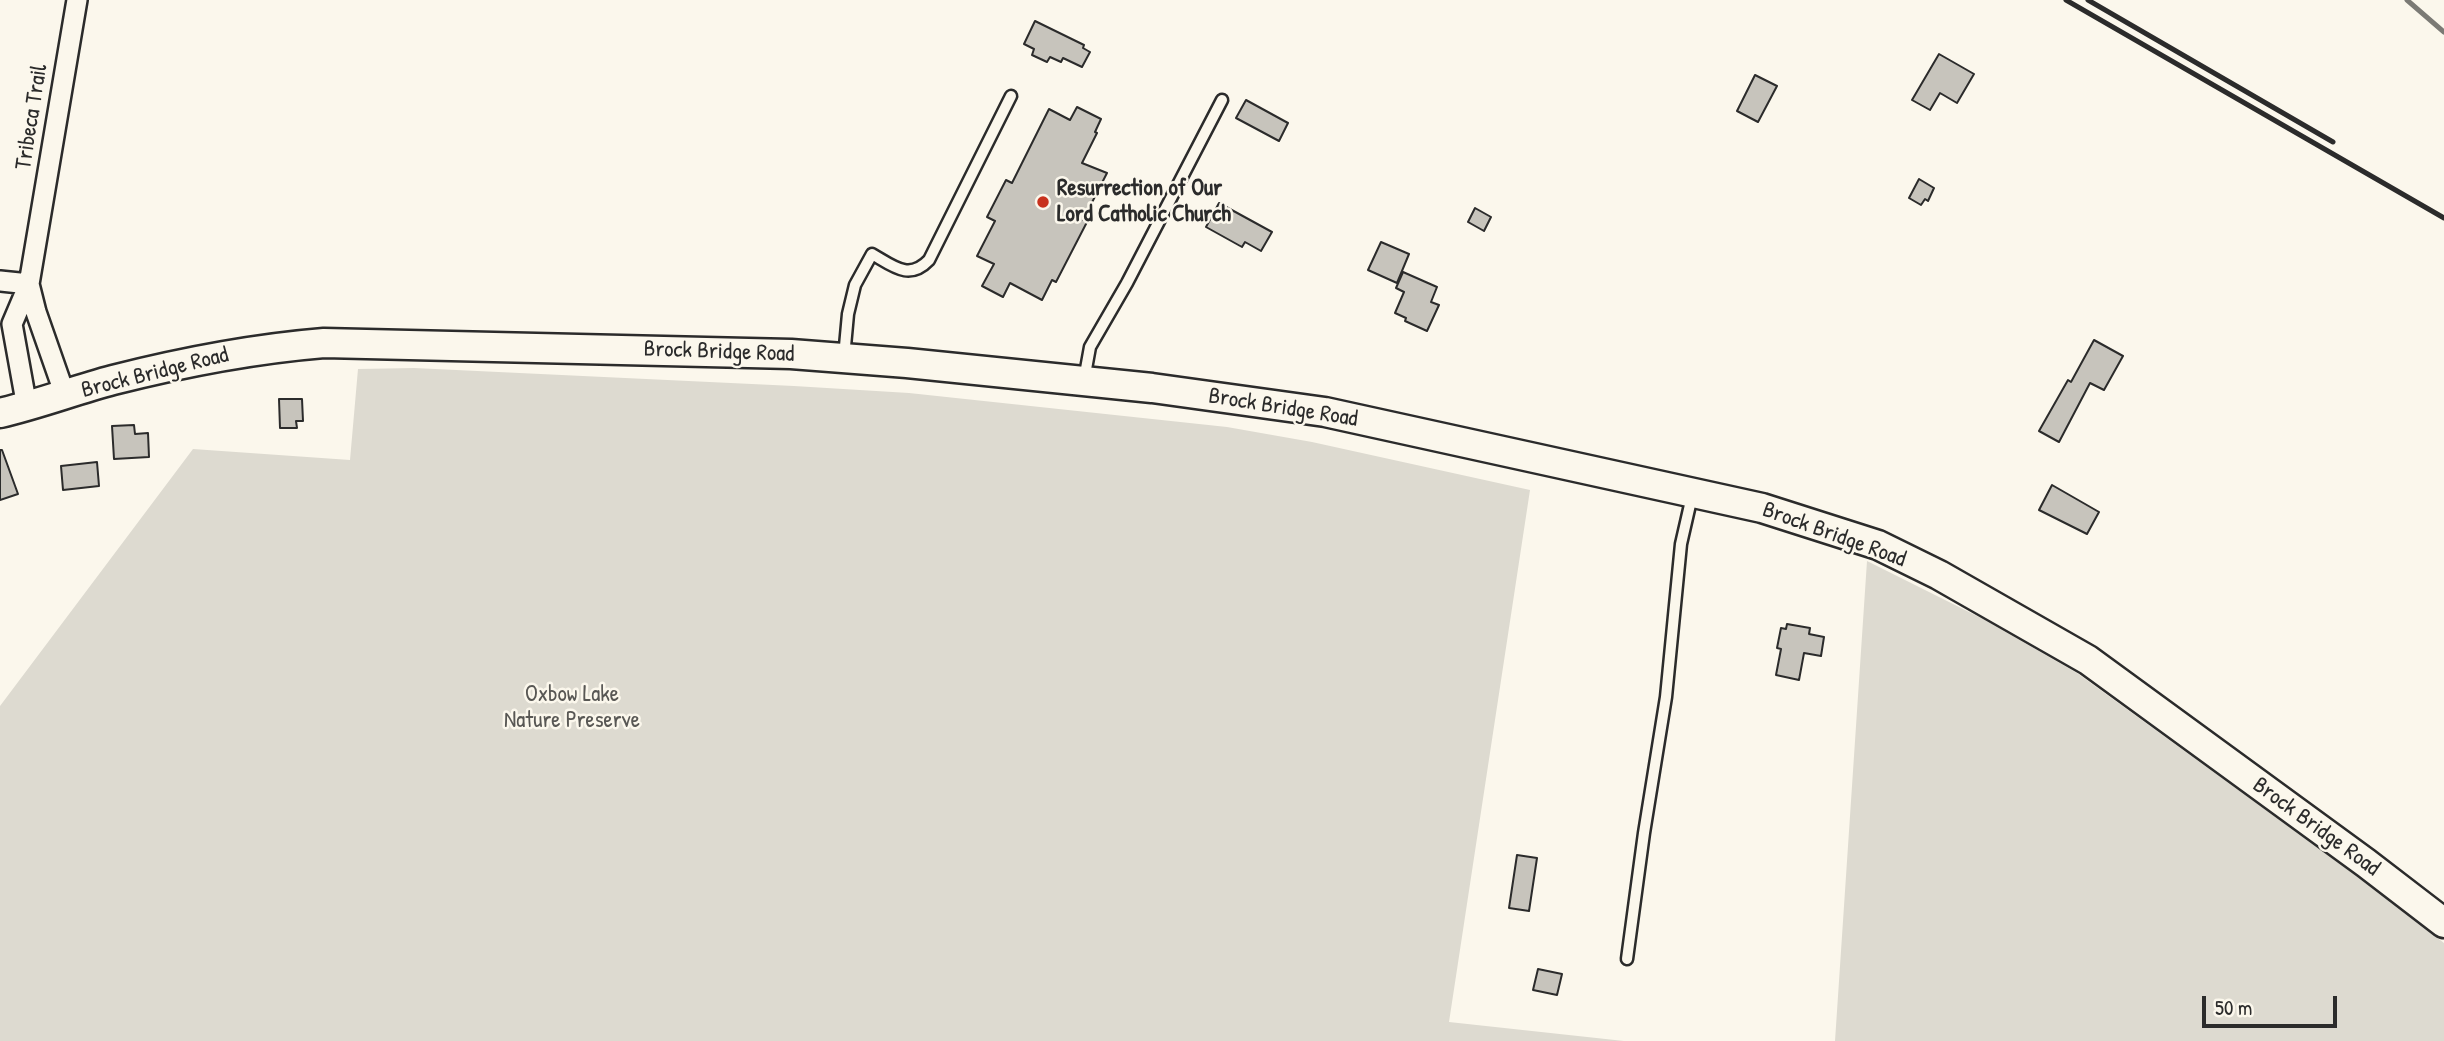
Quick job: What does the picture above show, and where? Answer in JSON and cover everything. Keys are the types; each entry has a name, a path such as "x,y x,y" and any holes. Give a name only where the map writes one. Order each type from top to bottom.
{"street":[{"name":"Tribeca Trail","path":"14,410 12,324 29,284 77,0"},
{"path":"0,281 29,284"},
{"name":"Tribeca Trail","path":"29,284 65,395"},
{"name":"Brock Bridge Road","path":"14,410 110,381 198,359 261,348 324,343 791,354 1084,381 1325,412 1762,508 1878,545 1939,575 2088,660 2444,923"}],"lane":[{"path":"844,358 848,314 855,285 872,254 898,269 911,272 922,268 929,260 1011,96"},
{"path":"1084,381 1090,347 1127,283 1222,100"},
{"path":"1627,959 1666,697 1681,544 1692,492"}],"green space":[{"name":"Oxbow Lake Nature Preserve","path":"414,368 909,393 1227,427 1312,442 1530,490 1449,1022 1624,1041 0,1041 0,706 193,449 350,460 358,369"},
{"path":"1867,561 1983,619 2077,673 2354,874 2444,943 2444,1041 1835,1041"}],"building":[{"path":"1035,21 1084,45 1083,48 1090,52 1082,67 1063,58 1061,62 1050,57 1047,62 1032,55 1034,49 1024,44"},
{"path":"1939,54 1974,74 1957,103 1940,93 1930,110 1912,100"},
{"path":"1755,75 1777,86 1758,122 1737,111"},
{"path":"1246,100 1288,123 1279,141 1236,118"},
{"name":"Resurrection of Our Lord Catholic Church","path":"1077,107 1101,119 1082,163 1107,173 1083,220 1087,222 1056,282 1052,280 1042,300 1010,283 1003,297 982,286 994,264 977,256 995,221 987,217 1006,180 1012,183 1049,109 1070,120"},
{"path":"1919,179 1934,188 1928,201 1925,199 1921,205 1909,198"},
{"path":"1219,203 1272,232 1261,251 1245,242 1242,247 1206,227"},
{"path":"1475,208 1491,217 1484,231 1468,222"},
{"path":"1381,242 1409,254 1397,283 1368,270"},
{"path":"1403,272 1437,287 1431,302 1439,305 1427,331 1395,313 1404,292 1396,288"},
{"path":"2094,340 2123,356 2104,390 2090,383 2059,442 2039,431"},
{"path":"279,399 302,399 303,421 296,421 297,428 280,428"},
{"path":"134,425 135,434 148,433 149,457 114,459 112,426"},
{"path":"0,450 18,494 0,500"},
{"path":"97,462 99,486 63,490 61,466"},
{"path":"2052,485 2099,512 2087,534 2039,510"},
{"path":"1787,624 1810,628 1809,634 1824,637 1821,656 1804,653 1799,680 1776,675 1781,649 1777,648 1781,628 1786,629"},
{"path":"1517,855 1537,858 1529,911 1509,908"},
{"path":"1538,969 1562,974 1557,995 1533,990"}],"waterway":[{"path":"2407,0 2444,32"}],"railway":[{"path":"2066,0 2444,218"},
{"path":"2088,0 2333,142"}],"place":[{"name":"Resurrection of Our Lord Catholic Church","path":"1043,202"}]}
